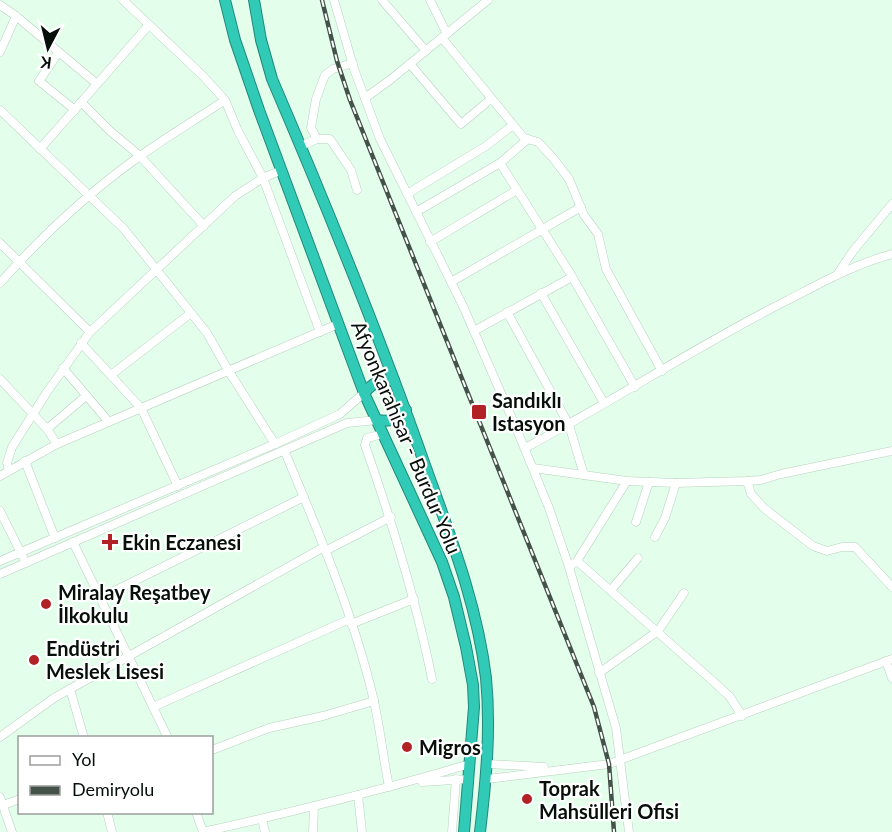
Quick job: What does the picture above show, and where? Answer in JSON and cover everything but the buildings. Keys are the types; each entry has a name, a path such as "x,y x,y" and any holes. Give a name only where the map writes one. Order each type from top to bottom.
{"highway":[{"name":"Afyonkarahisar - Burdur Yolu","path":"225,0 247,77 364,393 442,562 460,622 473,684 473,732 464,832"},
{"name":"Afyonkarahisar - Burdur Yolu","path":"254,0 267,62 406,410 471,598 486,678 488,764 480,832"},
{"path":"364,393 373,383 394,380"},
{"path":"378,420 389,421 398,418 406,410"},
{"path":"470,764 488,764"},
{"path":"469,779 487,779"}],"street":[{"path":"123,0 225,100 238,131 263,178 320,332"},
{"path":"334,0 335,10 380,139 474,331 525,448 569,567 616,728 629,832"},
{"path":"335,10 343,0"},
{"path":"382,0 426,51"},
{"path":"430,0 444,36 491,99 524,138 538,142 569,179 581,207 598,234 606,269 662,371"},
{"path":"365,98 488,0"},
{"path":"0,5 97,84"},
{"path":"0,52 16,16"},
{"path":"40,149 148,26"},
{"path":"58,53 39,81 75,110"},
{"path":"317,139 311,128 316,99 325,75 333,69 353,63"},
{"path":"410,64 461,124 491,99"},
{"path":"0,283 33,246 90,196 140,156 225,100"},
{"path":"81,102 140,156 204,226"},
{"path":"2,116 124,229 207,333 275,444"},
{"path":"407,194 486,146 513,124"},
{"path":"301,146 317,139 330,139 351,170 357,190"},
{"path":"416,212 500,163 528,139"},
{"path":"500,163 572,276 636,387"},
{"path":"9,470 8,454 63,368 90,332 235,195 263,178 282,170"},
{"path":"430,242 517,190"},
{"path":"836,276 853,250 892,204"},
{"path":"451,282 581,207"},
{"path":"0,243 90,332"},
{"path":"525,448 636,387 757,316 836,276 874,259 892,254"},
{"path":"474,331 572,276"},
{"path":"541,293 604,403"},
{"path":"507,312 569,425 584,475"},
{"path":"111,375 191,313"},
{"path":"0,476 57,444 338,324"},
{"path":"81,343 141,408 178,486"},
{"path":"63,368 109,422"},
{"path":"0,379 34,415 57,444"},
{"path":"0,561 340,414 364,393"},
{"path":"46,429 86,396"},
{"path":"0,574 285,452 347,423 378,420"},
{"path":"383,434 367,438 365,445 391,517 414,599 432,679"},
{"path":"532,468 627,481 676,483 747,481 761,480 892,451"},
{"path":"285,452 325,549 350,622 374,701 389,787"},
{"path":"25,461 55,538"},
{"path":"569,567 577,561 627,481"},
{"path":"747,481 752,494 765,509 795,534 822,551 855,547 892,587"},
{"path":"636,522 649,482"},
{"path":"655,537 665,518 676,483"},
{"path":"100,598 304,497"},
{"path":"0,511 26,563"},
{"path":"0,737 54,698 128,656 325,549 391,517"},
{"path":"73,542 167,736"},
{"path":"611,590 638,558"},
{"path":"577,561 730,697 742,716"},
{"path":"599,673 658,631 684,593"},
{"path":"153,707 350,622 414,599"},
{"path":"487,779 609,764 889,660 892,678"},
{"path":"70,689 83,736"},
{"path":"213,750 269,728 323,716 374,701"},
{"path":"196,814 203,832 403,784 470,764"},
{"path":"488,764 564,768"},
{"path":"452,832 456,779"},
{"path":"403,784 469,779"},
{"path":"358,795 362,832"},
{"path":"12,832 2,801 18,799"},
{"path":"313,832 314,806"},
{"path":"107,814 112,832"},
{"path":"262,819 265,832"}],"railway":[{"path":"322,0 337,61 350,100 594,707 609,764 614,832"}],"place":[{"name":"Sandıklı Istasyon","path":"479,412"},
{"name":"Ekin Eczanesi","path":"110,542"},
{"name":"Miralay Reşatbey İlkokulu","path":"46,604"},
{"name":"Endüstri Meslek Lisesi","path":"34,660"},
{"name":"Migros","path":"407,747"},
{"name":"Toprak Mahsülleri Ofisi","path":"527,799"}]}
